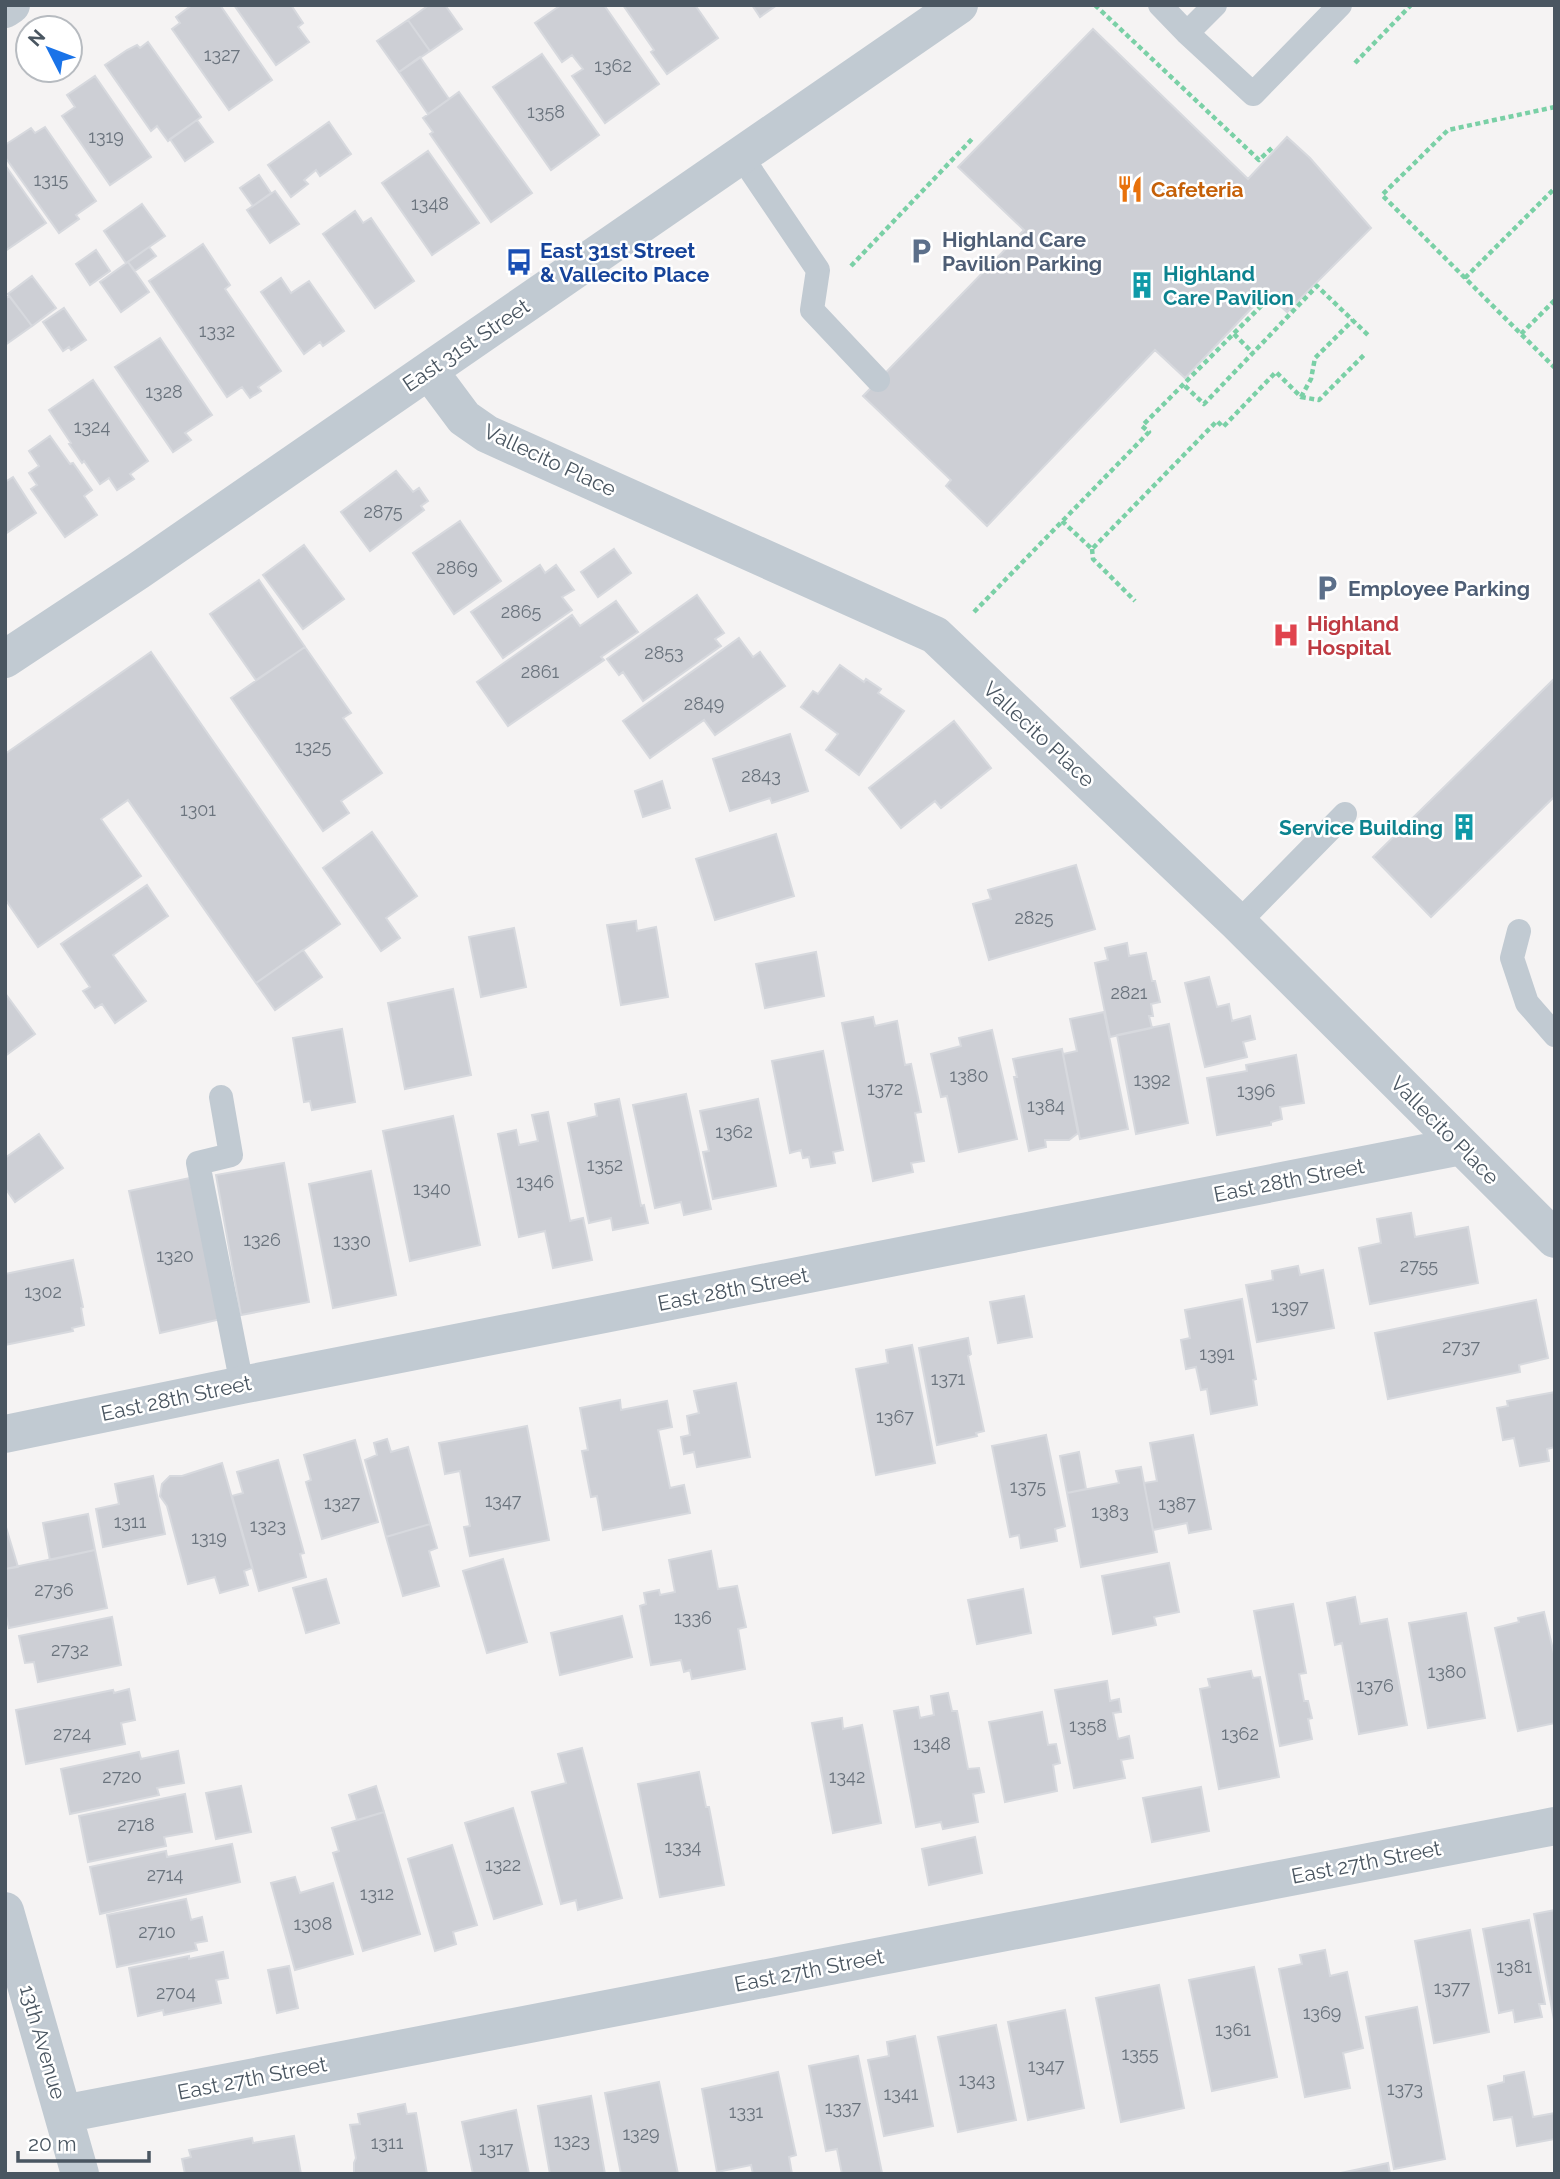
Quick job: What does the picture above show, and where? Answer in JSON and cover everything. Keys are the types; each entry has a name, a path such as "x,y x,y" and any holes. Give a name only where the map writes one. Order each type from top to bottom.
{"street":[{"path":"5,9 11,5"},
{"name":"East 31st Street","path":"5,659 429,371 959,5"},
{"name":"Vallecito Place","path":"429,371 464,418 487,434 935,635 1238,923 1555,1239"},
{"name":"East 28th Street","path":"5,1434 1461,1146"},
{"name":"East 27th Street","path":"63,2114 1555,1826"},
{"name":"13th Avenue","path":"5,1911 80,2174"}],"lane":[{"path":"1160,5 1253,94 1340,5"},
{"path":"1187,33 1214,5"},
{"path":"741,156 818,270 812,310 878,380"},
{"path":"1238,923 1345,814"},
{"path":"1519,931 1512,958 1527,1003 1555,1035"},
{"path":"220,1097 231,1155 198,1163 242,1385"}],"path":[{"path":"1095,5 1259,160 1274,146"},
{"path":"1354,62 1411,5"},
{"path":"1555,107 1448,130 1382,195 1555,368"},
{"path":"818,270 839,279 972,139"},
{"path":"1465,278 1555,188"},
{"path":"1185,386 1204,404 1317,286 1368,335"},
{"path":"974,612 1149,432 1142,426 1185,386 1270,297"},
{"path":"1521,334 1555,300"},
{"path":"1301,397 1311,379 1315,358 1353,320"},
{"path":"1234,334 1253,353"},
{"path":"1091,549 1217,421 1223,427 1276,372 1301,397 1319,400 1364,355"},
{"path":"1062,521 1091,549 1093,559 1135,601"}],"building":[{"path":"192,5 220,5 272,80 229,110 172,29 180,23 176,17"},
{"path":"234,5 291,5 303,23 298,27 309,42 276,65"},
{"path":"429,5 445,5 462,29 430,51 408,20"},
{"path":"561,5 604,5 659,84 605,123 572,76 583,69 572,55 562,62 535,23"},
{"path":"623,5 695,5 718,38 667,74"},
{"path":"752,5 777,5 760,17"},
{"path":"408,20 430,51 399,72 377,41"},
{"name":"Highland Care Pavilion","path":"1093,29 1248,179 1287,137 1310,158 1371,228 1287,312 1266,293 1185,378 1155,350 987,526 946,486 951,480 863,396 1024,230 958,167"},
{"path":"148,42 201,117 168,141 157,126 151,131 105,65 127,50 137,45 140,48"},
{"path":"542,54 599,135 551,170 493,87"},
{"path":"420,57 449,99 428,114 399,72"},
{"path":"95,76 151,157 110,185 62,116 75,107 67,95"},
{"path":"459,92 532,193 491,222 430,134 433,132 423,118"},
{"path":"197,120 213,142 185,161 170,139"},
{"path":"329,122 351,154 320,176 316,170 304,180 308,184 291,197 268,165"},
{"path":"45,127 96,201 76,215 79,219 59,233 5,157 5,145 31,128 35,133"},
{"path":"428,151 479,223 432,255 382,183"},
{"path":"5,165 46,223 5,251"},
{"path":"259,175 271,193 253,206 240,188"},
{"path":"275,191 299,224 270,243 247,210"},
{"path":"142,204 165,236 126,263 104,231"},
{"path":"355,211 363,223 371,218 414,281 375,308 323,234"},
{"path":"203,244 230,285 225,289 281,371 258,387 261,391 250,398 242,387 227,397 149,281"},
{"path":"149,247 156,256 135,271 128,262"},
{"path":"96,250 110,271 90,285 76,264"},
{"path":"128,262 149,292 121,312 100,282"},
{"path":"32,276 56,308 32,326 8,294"},
{"path":"281,278 291,293 309,281 344,331 323,346 320,342 304,354 261,292"},
{"path":"9,296 32,326 5,345 5,299"},
{"path":"64,308 86,340 71,350 69,347 63,351 43,322"},
{"path":"160,338 212,415 185,433 191,440 173,452 115,367"},
{"path":"93,380 148,461 130,474 134,479 117,490 109,478 100,484 84,461 82,463 49,410"},
{"path":"50,436 92,490 84,496 97,515 65,537 31,489 37,485 29,473 39,466 29,451"},
{"path":"396,471 413,492 419,488 428,501 421,506 424,510 370,551 341,512"},
{"path":"13,477 36,513 5,534 5,482"},
{"path":"460,521 501,581 454,614 413,553"},
{"path":"304,545 344,599 303,629 263,575"},
{"path":"614,549 631,573 598,597 581,572"},
{"path":"540,565 545,573 556,565 574,590 562,597 572,610 503,658 471,612"},
{"path":"259,580 305,647 256,680 210,614"},
{"path":"697,595 724,633 715,639 721,646 643,701 623,672 619,675 607,659"},
{"path":"616,601 638,632 601,657 604,660 508,726 477,682 572,615 580,626"},
{"path":"739,638 753,657 760,652 785,686 715,735 704,720 650,758 623,721"},
{"path":"305,647 351,713 343,718 382,773 341,801 349,813 323,831 231,698"},
{"path":"151,652 340,924 256,983 128,800 101,819 141,876 38,947 5,899 5,754"},
{"path":"840,665 864,682 866,679 881,689 878,693 904,711 859,775 826,750 838,734 801,707 813,691 818,694"},
{"name":"Service Building","path":"1555,678 1555,796 1431,917 1373,857"},
{"path":"954,721 991,768 941,808 935,801 901,828 869,788"},
{"path":"790,734 808,791 772,803 770,798 730,811 713,759"},
{"path":"662,781 670,808 643,817 635,791"},
{"path":"372,832 417,896 386,918 400,938 381,951 323,868"},
{"path":"776,834 794,896 715,920 696,859"},
{"path":"1076,865 1095,929 989,960 973,904 991,899 988,890"},
{"path":"147,885 168,916 113,955 146,1001 115,1023 102,1004 95,1008 83,991 90,987 61,944"},
{"path":"636,921 637,931 656,927 668,997 621,1005 607,925"},
{"path":"514,928 526,987 481,997 469,937"},
{"path":"1127,943 1129,956 1146,953 1160,1002 1151,1004 1153,1016 1149,1016 1152,1028 1110,1037 1095,963 1108,960 1105,948"},
{"path":"303,950 322,977 275,1010 256,983"},
{"path":"816,952 824,996 765,1008 756,964"},
{"path":"1209,977 1217,1007 1229,1004 1232,1021 1250,1016 1255,1039 1243,1042 1247,1057 1205,1067 1185,983"},
{"path":"453,989 471,1075 405,1089 388,1003"},
{"path":"5,993 35,1034 5,1056"},
{"path":"1104,1012 1128,1129 1080,1139 1063,1054 1077,1051 1070,1019"},
{"path":"873,1017 875,1026 897,1021 905,1065 911,1064 921,1112 915,1113 924,1161 911,1163 913,1172 873,1181 842,1023"},
{"path":"1169,1024 1188,1123 1136,1134 1117,1035"},
{"path":"342,1029 355,1102 312,1110 310,1101 304,1102 293,1038"},
{"path":"992,1030 1017,1139 959,1152 947,1096 941,1097 931,1054 961,1046 959,1038"},
{"path":"1062,1049 1078,1133 1069,1140 1045,1140 1046,1147 1029,1151 1013,1059"},
{"path":"823,1051 843,1150 833,1152 835,1163 811,1167 809,1157 803,1158 801,1150 790,1153 772,1061"},
{"path":"1296,1055 1304,1103 1280,1107 1282,1119 1271,1122 1271,1125 1217,1135 1207,1078 1247,1071 1246,1065"},
{"path":"686,1094 711,1209 684,1215 681,1202 655,1208 633,1105"},
{"path":"619,1099 641,1206 644,1205 648,1223 613,1230 611,1218 589,1223 568,1123 597,1116 595,1104"},
{"path":"758,1099 776,1186 713,1199 703,1152 709,1151 700,1111"},
{"path":"548,1112 570,1221 583,1218 592,1260 553,1268 545,1231 519,1237 498,1134 516,1130 519,1145 538,1141 532,1115"},
{"path":"453,1116 480,1245 410,1261 383,1131"},
{"path":"39,1134 63,1168 15,1202 5,1188 5,1158"},
{"path":"284,1163 309,1302 241,1315 216,1175"},
{"path":"371,1171 396,1295 333,1308 309,1184"},
{"path":"190,1178 221,1319 160,1333 129,1191"},
{"path":"1411,1213 1415,1237 1468,1227 1478,1283 1370,1304 1359,1248 1381,1243 1377,1219"},
{"path":"73,1260 84,1325 72,1328 73,1331 5,1345 5,1274"},
{"path":"1298,1266 1300,1275 1323,1270 1334,1328 1257,1342 1246,1285 1273,1280 1272,1271"},
{"path":"1024,1296 1032,1337 998,1343 990,1302"},
{"path":"1242,1299 1256,1379 1253,1380 1257,1405 1211,1414 1207,1389 1201,1390 1196,1367 1186,1369 1181,1340 1190,1338 1185,1310"},
{"path":"1536,1300 1548,1358 1519,1365 1520,1372 1388,1399 1375,1333"},
{"path":"968,1338 971,1354 968,1356 984,1431 976,1433 977,1436 937,1445 919,1348"},
{"path":"912,1345 935,1463 876,1475 856,1369 888,1363 886,1350"},
{"path":"736,1383 750,1457 697,1467 694,1452 684,1454 681,1437 690,1435 687,1416 699,1413 694,1391"},
{"path":"1555,1392 1555,1447 1547,1449 1549,1461 1520,1466 1514,1438 1503,1440 1497,1408 1508,1406 1507,1401"},
{"path":"620,1400 621,1410 667,1401 672,1427 658,1430 670,1488 684,1485 690,1513 603,1530 597,1496 591,1497 582,1451 588,1450 580,1408"},
{"path":"527,1426 549,1540 470,1556 464,1527 470,1526 460,1471 445,1474 439,1443"},
{"path":"1046,1435 1065,1526 1055,1529 1057,1541 1021,1548 1019,1535 1010,1537 992,1446"},
{"path":"1193,1435 1211,1529 1189,1533 1187,1523 1153,1530 1144,1483 1157,1481 1150,1443"},
{"path":"387,1439 391,1452 408,1447 430,1524 386,1537 365,1460 377,1455 374,1443"},
{"path":"355,1440 378,1522 322,1539 306,1482 311,1480 304,1455"},
{"path":"1079,1452 1086,1489 1067,1493 1060,1456"},
{"path":"278,1460 304,1553 300,1554 306,1577 259,1591 232,1496 243,1493 237,1472"},
{"path":"222,1463 252,1568 244,1571 248,1585 220,1593 215,1577 188,1584 167,1506 160,1496 162,1484 170,1476 182,1476"},
{"path":"1141,1467 1157,1552 1081,1567 1067,1493 1119,1483 1116,1471"},
{"path":"153,1476 165,1534 103,1547 96,1509 119,1504 115,1484"},
{"path":"88,1514 95,1550 50,1560 43,1523"},
{"path":"5,1524 18,1567 5,1569"},
{"path":"430,1524 437,1548 429,1551 439,1586 403,1596 386,1537"},
{"path":"95,1550 107,1608 9,1628 5,1612 5,1569"},
{"path":"711,1551 718,1589 737,1586 746,1627 738,1629 745,1669 692,1679 690,1670 684,1672 681,1660 651,1665 640,1606 646,1604 644,1593 659,1590 660,1595 675,1592 669,1560"},
{"path":"503,1559 527,1642 487,1653 463,1571"},
{"path":"1169,1563 1179,1612 1154,1617 1156,1625 1113,1634 1102,1576"},
{"path":"326,1579 339,1623 306,1633 293,1588"},
{"path":"1023,1589 1031,1633 977,1644 968,1600"},
{"path":"1355,1597 1360,1624 1387,1619 1407,1725 1359,1734 1342,1643 1335,1645 1327,1603"},
{"path":"1293,1604 1306,1673 1299,1674 1304,1701 1308,1701 1312,1718 1308,1719 1312,1739 1280,1746 1254,1611"},
{"path":"1544,1612 1555,1658 1555,1723 1518,1731 1495,1628 1519,1622 1518,1618"},
{"path":"1466,1613 1485,1718 1428,1728 1409,1623"},
{"path":"622,1616 632,1657 560,1675 551,1633"},
{"path":"112,1617 121,1665 38,1682 34,1662 25,1663 19,1636"},
{"path":"1251,1671 1253,1678 1260,1677 1279,1777 1219,1789 1200,1689 1210,1687 1208,1679"},
{"path":"1107,1681 1110,1701 1119,1699 1121,1712 1113,1713 1118,1739 1129,1736 1133,1758 1121,1760 1125,1778 1074,1788 1055,1690"},
{"path":"129,1689 135,1720 121,1723 125,1744 26,1764 16,1710"},
{"path":"948,1693 952,1711 957,1711 968,1769 979,1768 984,1792 973,1794 978,1822 943,1829 941,1822 916,1827 894,1711 918,1707 920,1718 934,1715 931,1696"},
{"path":"1042,1712 1048,1745 1056,1744 1060,1763 1053,1765 1057,1791 1005,1802 989,1722"},
{"path":"842,1718 843,1729 862,1725 881,1823 833,1833 812,1723"},
{"path":"582,1748 622,1898 578,1910 576,1900 561,1904 532,1792 566,1783 558,1754"},
{"path":"178,1751 184,1783 157,1788 159,1795 70,1814 61,1769 139,1752 141,1759"},
{"path":"699,1772 706,1807 709,1807 724,1885 660,1897 638,1784"},
{"path":"241,1786 251,1832 216,1839 206,1793"},
{"path":"376,1786 384,1812 357,1820 349,1795"},
{"path":"1201,1787 1209,1831 1152,1842 1143,1798"},
{"path":"185,1794 192,1832 164,1837 166,1846 88,1862 79,1816"},
{"path":"513,1808 542,1904 494,1919 465,1823"},
{"path":"384,1812 420,1934 363,1951 333,1853 339,1851 332,1828"},
{"path":"975,1837 982,1873 929,1885 922,1849"},
{"path":"232,1844 240,1882 100,1914 90,1867 166,1851 167,1857"},
{"path":"452,1845 477,1925 453,1932 456,1944 435,1951 408,1859"},
{"path":"295,1877 300,1893 333,1883 353,1954 295,1970 271,1883"},
{"path":"186,1899 191,1920 202,1917 207,1941 195,1943 197,1950 117,1967 107,1915"},
{"path":"1555,1910 1555,2025 1534,1914"},
{"path":"1529,1920 1545,2004 1539,2004 1542,2017 1515,2022 1513,2010 1499,2013 1483,1929"},
{"path":"1470,1930 1489,2032 1434,2043 1415,1941"},
{"path":"1325,1950 1330,1976 1347,1972 1363,2048 1343,2053 1350,2088 1305,2097 1279,1969 1302,1964 1300,1955"},
{"path":"223,1952 228,1978 216,1980 221,2003 164,2015 163,2010 138,2016 129,1968"},
{"path":"289,1966 298,2008 277,2013 268,1970"},
{"path":"1254,1967 1277,2077 1212,2091 1189,1980"},
{"path":"1159,1985 1184,2108 1121,2122 1096,1998"},
{"path":"1417,2007 1445,2159 1394,2169 1366,2017"},
{"path":"1065,2010 1084,2108 1028,2120 1008,2022"},
{"path":"996,2025 1016,2120 958,2132 938,2037"},
{"path":"915,2036 933,2126 884,2136 868,2060 889,2056 887,2042"},
{"path":"858,2056 882,2173 878,2174 842,2174 837,2149 826,2151 809,2066"},
{"path":"778,2072 796,2155 789,2157 792,2174 753,2174 751,2165 717,2172 702,2089"},
{"path":"1524,2072 1533,2117 1555,2113 1555,2139 1517,2146 1512,2117 1494,2120 1488,2086 1504,2082 1504,2076"},
{"path":"659,2082 678,2174 621,2174 605,2093"},
{"path":"591,2096 605,2174 550,2174 538,2106"},
{"path":"405,2104 407,2114 416,2113 427,2174 354,2174 356,2158 350,2125 360,2124 358,2114"},
{"path":"516,2110 529,2174 473,2174 462,2122"},
{"path":"294,2136 301,2174 185,2174 182,2159 191,2157 189,2150 252,2138 253,2143"},
{"path":"1388,2163 1390,2174 1336,2174"}],"place":[{"name":"Cafeteria","path":"1130,189"},
{"name":"Highland Care Pavilion Parking","path":"921,251"},
{"name":"East 31st Street & Vallecito Place","path":"519,262"},
{"name":"Highland Care Pavilion","path":"1142,285"},
{"name":"Employee Parking","path":"1327,588"},
{"name":"Highland Hospital","path":"1286,635"},
{"name":"Service Building","path":"1464,827"}]}
